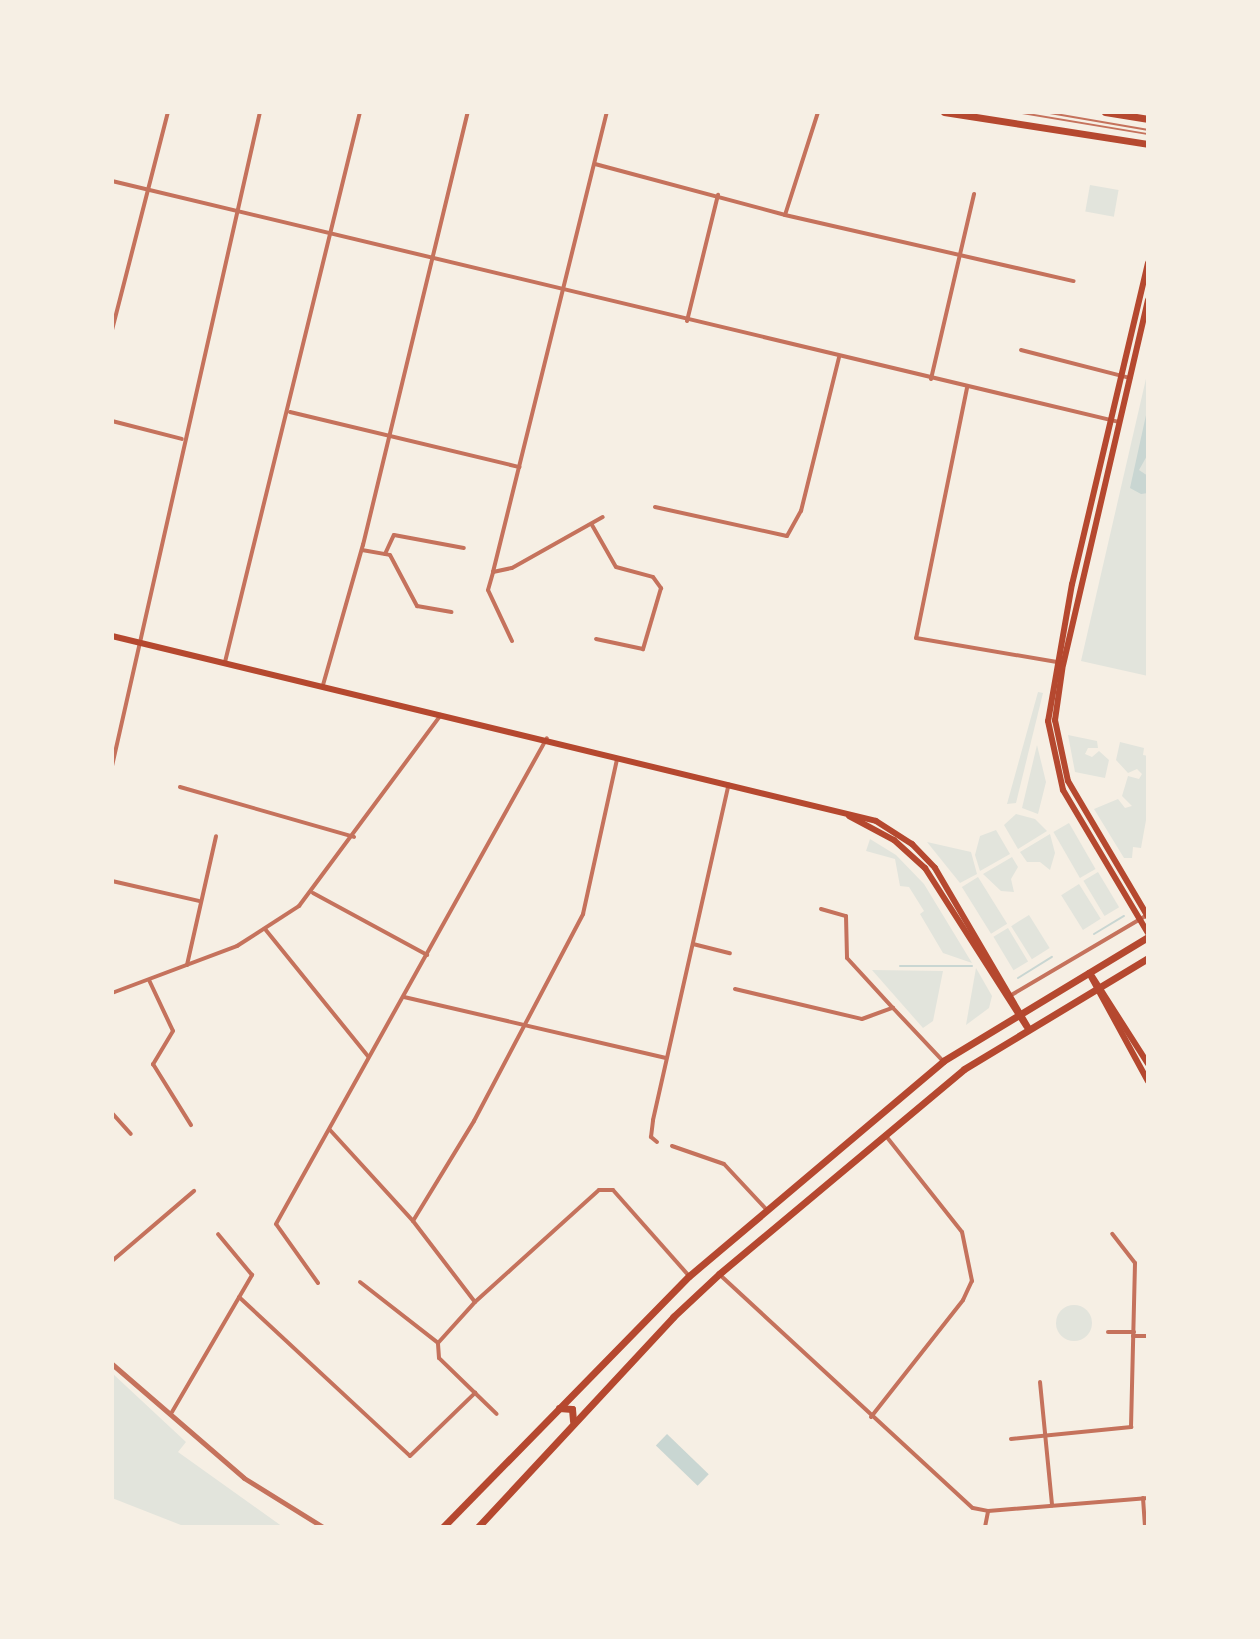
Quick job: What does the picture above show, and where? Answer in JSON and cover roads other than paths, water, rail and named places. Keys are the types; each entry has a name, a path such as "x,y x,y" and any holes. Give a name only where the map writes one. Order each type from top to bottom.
{"main road":[{"path":"944,112 1148,144"},
{"path":"1105,112 1148,119"},
{"path":"1059,663 1119,422 1148,263"},
{"path":"443,1527 689,1276 943,1061 1148,935 1145,917 1064,770 1055,720 1059,663 1111,420 1148,300"},
{"path":"112,636 547,738 883,825 925,856 1029,1029"},
{"path":"478,1527 673,1317 719,1274 964,1069 1148,958"},
{"path":"1089,973 1148,1064"},
{"path":"1098,988 1148,1081"},
{"path":"822,1165 834,1179"},
{"path":"555,1410 572,1409 571,1427"}],"street":[{"path":"112,330 168,112"},
{"path":"112,766 182,439 260,112"},
{"path":"225,662 290,412 360,112"},
{"path":"323,685 362,550 468,112"},
{"path":"512,641 488,590 607,112"},
{"path":"785,215 818,112"},
{"path":"595,164 785,215 1074,281"},
{"path":"112,181 839,358 1119,422"},
{"path":"931,379 974,194"},
{"path":"687,321 718,195"},
{"path":"1021,350 1126,377"},
{"path":"655,507 787,536 801,511 839,358"},
{"path":"968,387 916,638 1059,663"},
{"path":"290,412 519,467"},
{"path":"112,421 182,439"},
{"path":"493,572 512,568 603,517"},
{"path":"592,525 616,567 653,577 661,588 643,649 596,639"},
{"path":"385,554 394,535 464,548"},
{"path":"362,550 385,554 417,606 451,612"},
{"path":"112,993 187,965 265,929 313,893 442,713"},
{"path":"318,1283 275,1227 547,738"},
{"path":"413,1221 524,1028 583,914 617,756"},
{"path":"657,1142 651,1137 666,1058 729,784"},
{"path":"180,787 354,837"},
{"path":"187,965 216,836"},
{"path":"112,881 200,902"},
{"path":"313,893 427,955"},
{"path":"821,909 846,916 847,958 943,1061"},
{"path":"1009,996 1145,917"},
{"path":"265,929 368,1056"},
{"path":"693,944 730,953"},
{"path":"149,980 173,1031 153,1064 191,1125"},
{"path":"735,989 862,1019 893,1008"},
{"path":"403,997 524,1028 666,1058"},
{"path":"112,1113 131,1134"},
{"path":"330,1130 413,1221 475,1302"},
{"path":"871,1417 963,1300 972,1281 962,1232 885,1135"},
{"path":"672,1146 724,1164 767,1210"},
{"path":"497,1414 439,1358 438,1343 475,1302 606,1186 689,1276"},
{"path":"112,1261 194,1191"},
{"path":"172,1412 252,1275 218,1234"},
{"path":"1011,1439 1131,1427 1135,1263 1112,1234"},
{"path":"719,1274 963,1502 988,1511 1146,1498 1145,1527"},
{"path":"360,1282 438,1343"},
{"path":"239,1297 410,1456 475,1393"},
{"path":"1108,1332 1148,1336"},
{"path":"112,1364 172,1412 244,1478 323,1527"},
{"path":"1040,1382 1052,1505"},
{"path":"985,1527 988,1511"}],"lane":[{"path":"1016,112 1148,132"},
{"path":"1044,112 1148,132"}],"waterway":[{"path":"1094,934 1124,916"},
{"path":"1018,978 1052,957"},
{"path":"900,966 972,966"}]}
